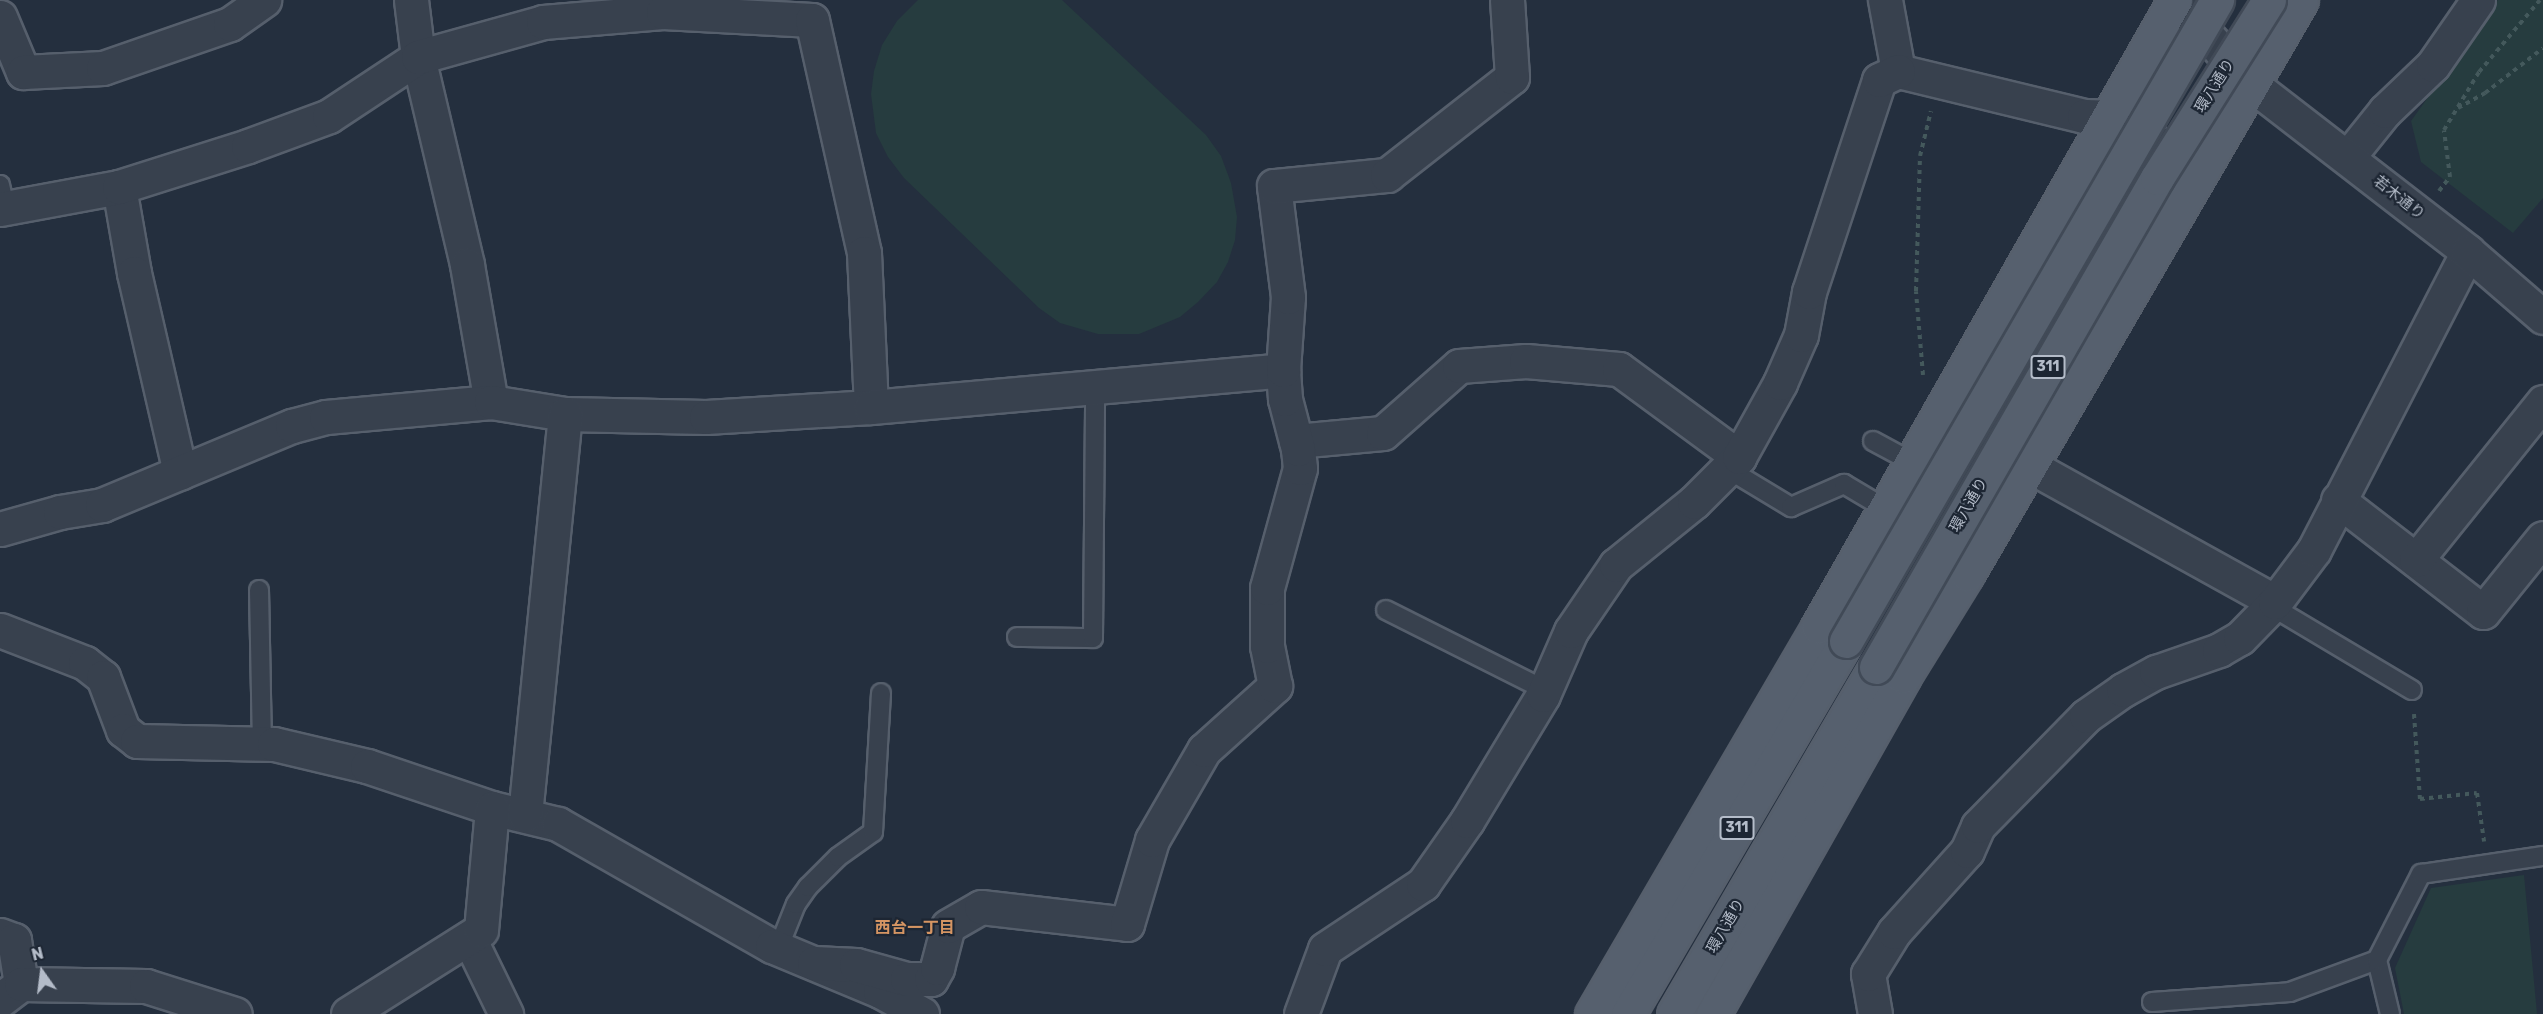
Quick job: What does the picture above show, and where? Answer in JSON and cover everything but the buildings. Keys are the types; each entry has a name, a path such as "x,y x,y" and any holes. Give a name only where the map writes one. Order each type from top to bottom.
{"main road":[{"path":"1592,1014 1645,957 1832,634 1886,509 2175,0"},
{"name":"311","path":"1628,1014 1645,957 1832,634 2217,0"},
{"name":"環八通り","path":"1682,1002 1890,671 2157,178 2269,0"},
{"path":"1682,1002 1803,822 1890,671 2030,466 2301,0"},
{"path":"1716,1009 1890,671"},
{"path":"1716,1009 1803,822"}],"street":[{"path":"0,17 19,74 103,68 230,24 264,0"},
{"path":"411,0 418,57 467,265 491,402"},
{"path":"814,963 856,965 907,979 931,979 937,968 948,926 981,907 1127,924 1152,840 1204,750 1275,686 1267,646 1267,588 1300,468 1296,441 1285,399 1283,370 1288,297 1274,186 1387,175 1512,77 1508,0"},
{"path":"1885,0 1898,71"},
{"name":"若木通り","path":"2175,0 2251,84 2468,252 2543,317"},
{"path":"2348,157 2385,111 2433,65 2478,0"},
{"path":"2,200 119,187 329,117 418,57 554,21 663,12 812,20 864,253 871,407"},
{"path":"1301,1014 1325,949 1423,884 1467,821 1545,690 1571,631 1616,565 1695,502 1734,463 1780,383 1801,336 1809,292 1879,80 1898,71 2084,116 2108,117 2203,167"},
{"path":"119,187 134,273 180,472"},
{"path":"1875,1014 1868,974 1894,932 1967,851 1978,826 2086,716 2123,690 2156,672 2219,650 2240,638 2273,604 2314,550 2468,252"},
{"path":"1296,441 1383,433 1460,366 1526,361 1619,369 1734,463"},
{"path":"0,529 60,512 102,504 292,426 326,417 491,402 565,414 706,417 871,407 1283,370"},
{"path":"2416,561 2543,402"},
{"path":"525,814 565,414"},
{"path":"2030,466 2273,604"},
{"path":"2338,501 2482,612 2543,538"},
{"path":"0,630 85,663 103,676 123,730 137,741 274,744 367,766 492,808 525,814 558,824 658,884 778,949 880,991 922,1014"},
{"path":"348,1014 481,930 492,808"},
{"path":"0,935 14,940 11,992 146,986 235,1014"},
{"path":"469,938 506,1014"}],"lane":[{"path":"1017,637 1093,638 1095,387"},
{"path":"1874,441 1912,462"},
{"path":"1734,463 1791,507 1844,484 1886,509"},
{"path":"259,590 262,744"},
{"path":"2273,604 2412,690"},
{"path":"1386,610 1545,690"},
{"path":"778,949 796,904 808,887 838,857 873,832 881,693"},
{"path":"2390,1014 2377,960 2421,874 2543,856"},
{"path":"2152,1002 2290,992 2377,960"}],"path":[{"path":"2435,196 2450,177 2444,130 2479,72 2502,42 2540,0"},
{"path":"2457,108 2486,93 2543,48"},
{"path":"1923,380 1916,291 1920,156 1938,81"},
{"path":"2412,690 2421,799 2477,793 2488,863"}],"green space":[{"path":"918,0 1062,0 1206,135 1221,156 1231,183 1237,217 1235,240 1228,262 1217,282 1198,302 1180,317 1139,334 1098,334 1060,323 1039,308 904,178 888,157 876,133 871,94 874,71 882,45 897,21"},
{"path":"2498,0 2543,0 2543,198 2513,233 2421,162 2411,121"},
{"path":"2524,875 2537,1014 2404,1014 2395,968 2431,888"}],"district":[{"name":"西台一丁目","path":"915,928"}]}
